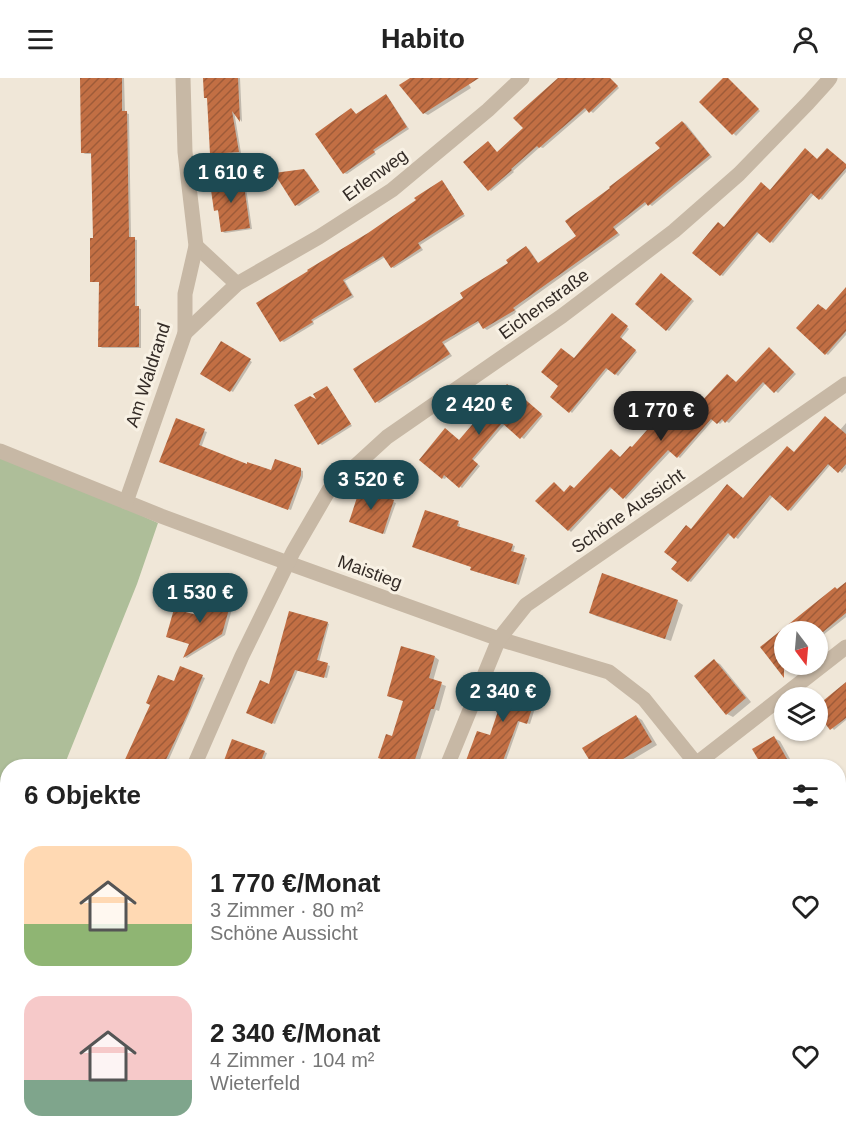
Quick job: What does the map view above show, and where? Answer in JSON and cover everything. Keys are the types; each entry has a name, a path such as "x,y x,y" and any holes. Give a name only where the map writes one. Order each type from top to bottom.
{"street":[{"name":"Am Waldrand","path":"126,502 185,333 185,294 196,246 185,152 183,78"},
{"name":"Erlenweg","path":"185,333 237,284 319,237 392,190 488,110 522,78"},
{"name":"Eichenstraße","path":"197,759 242,656 293,552 329,490 387,437 562,316 674,231 739,174 830,78"},
{"path":"196,246 237,284"},
{"name":"Schöne Aussicht","path":"450,759 499,639 526,605 846,384"},
{"name":"Maistieg","path":"0,451 126,502 288,563 499,639 609,672 644,699 692,759"},
{"path":"705,759 846,647"}],"green space":[{"path":"0,451 158,523 137,584 67,759 0,759"}],"building":[{"path":"80,78 122,78 122,111 127,111 129,237 135,237 135,306 139,306 139,347 98,347 99,282 90,282 90,238 93,238 91,153 81,153"},
{"path":"203,78 238,78 240,122 232,111 239,152 210,154 207,98 204,98"},
{"path":"410,78 479,78 423,114 399,85"},
{"path":"558,78 610,78 618,86 589,113 585,108 539,148 537,146 488,191 463,162 488,141 497,152 523,128 513,118"},
{"path":"723,78 728,78 759,109 732,135 699,102"},
{"path":"386,94 407,127 343,174 315,134 351,108 356,114"},
{"path":"682,121 710,155 648,206 645,202 613,227 618,233 513,308 515,310 483,329 478,321 442,342 450,354 375,403 353,369 463,298 460,293 508,263 506,260 526,246 538,263 576,236 565,221 660,148 655,143"},
{"path":"805,148 817,159 827,148 846,164 846,168 819,200 811,193 770,243 757,232 720,276 692,253 718,222 724,227 761,182 770,190"},
{"path":"304,169 319,190 295,206 274,173"},
{"path":"243,178 250,228 221,232 218,210 214,211 210,183"},
{"path":"442,180 464,214 418,243 421,248 391,268 383,256 343,280 352,295 280,342 256,303 368,233"},
{"path":"661,273 692,299 666,331 635,304"},
{"path":"846,287 846,331 825,355 796,328 818,304 826,310"},
{"path":"612,313 628,326 620,337 636,350 615,375 606,368 569,413 550,397 558,386 541,372 561,348 574,358"},
{"path":"221,341 251,359 230,392 200,374"},
{"path":"769,347 794,372 774,393 763,382 725,423 722,419 717,424 711,419 677,458 668,450 623,499 610,487 568,531 535,501 554,482 564,492 570,485 574,488 611,449 620,457 630,446 632,447 669,405 685,419 727,374 736,382"},
{"path":"507,384 542,414 520,439 502,423 472,459 478,464 459,488 444,475 442,479 419,460 445,428 459,440"},
{"path":"327,386 351,424 318,445 294,405 310,396 316,399 313,394"},
{"path":"825,416 846,434 846,464 838,473 828,464 788,511 770,495 734,539 728,533 688,582 671,569 677,562 664,552 686,525 691,529 727,484 743,498 787,446 794,452"},
{"path":"176,418 205,429 199,445 247,464 247,462 271,470 275,459 301,468 301,475 288,510 159,462"},
{"path":"360,488 394,500 383,534 349,522"},
{"path":"425,510 459,521 457,526 513,544 511,551 525,555 516,584 470,570 471,567 412,547"},
{"path":"602,573 678,600 665,639 589,613"},
{"path":"846,582 846,613 828,628 828,621 792,621 835,587 837,589"},
{"path":"203,594 231,602 222,634 183,658 189,644 166,637 174,609 197,615"},
{"path":"289,611 328,622 317,660 328,663 324,678 295,670 272,724 246,713 260,680 269,684"},
{"path":"774,636 774,665 760,647"},
{"path":"401,646 435,656 429,678 442,682 415,759 378,758 386,734 392,736 403,701 387,696"},
{"path":"714,659 746,698 726,715 694,676"},
{"path":"180,666 203,675 166,759 125,759 150,705 146,703 158,675 174,681"},
{"path":"501,674 539,686 527,724 518,721 504,759 467,759 477,731 490,735 504,693 495,690"},
{"path":"846,682 846,718 830,730 828,727 828,697"},
{"path":"636,715 652,742 623,759 589,759 582,748"},
{"path":"774,736 774,741 777,741 787,759 758,759 752,749"},
{"path":"232,739 265,751 262,759 225,759"}]}
